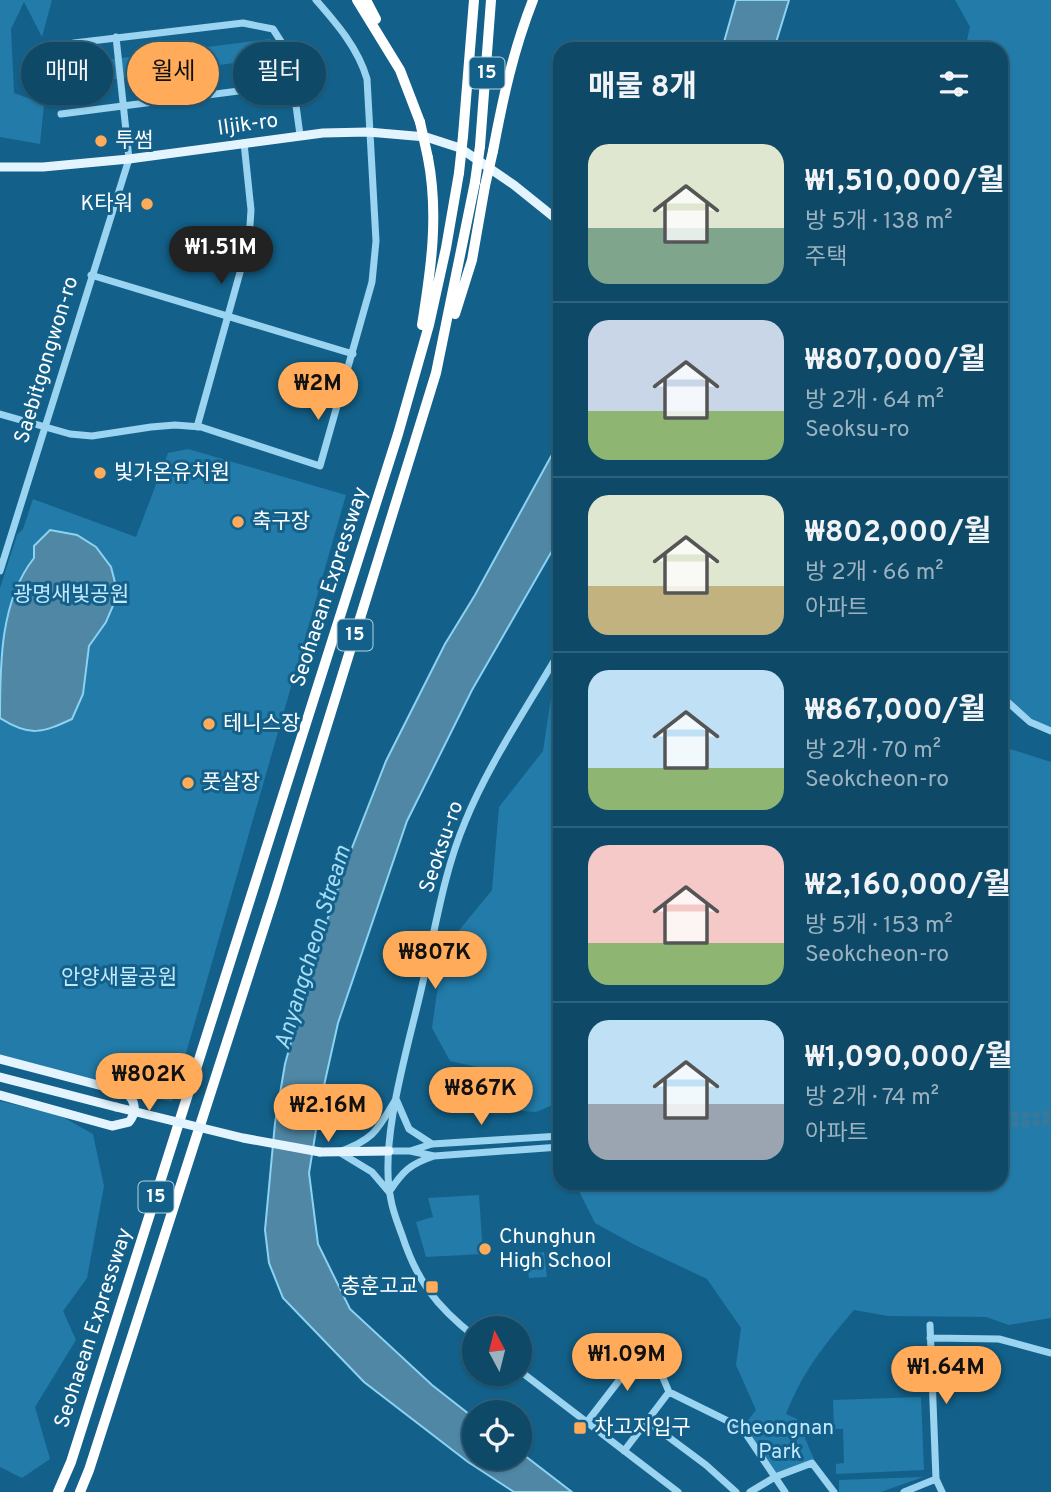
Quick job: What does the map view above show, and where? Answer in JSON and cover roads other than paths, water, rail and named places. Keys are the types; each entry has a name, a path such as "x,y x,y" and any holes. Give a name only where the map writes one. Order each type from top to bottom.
{"highway":[{"path":"356,0 400,70"},
{"path":"366,0 400,70 420,122 428,158 435,212 433,249 415,370"},
{"name":"Seohaean Expressway","path":"58,1492 71,1462 241,932 398,434 429,325 459,173 474,0"},
{"name":"Seohaean Expressway","path":"80,1492 274,896 436,373 480,184 491,0"},
{"path":"480,184 493,151 506,79 533,0"}],"main road":[{"name":"Iljik-ro","path":"0,167 43,167 129,159 300,135 368,131 426,137 460,148 517,181 553,215"},
{"path":"0,1059 125,1092 132,1099 134,1113 129,1122 113,1126 0,1095"},
{"path":"0,1077 243,1138 320,1152 389,1151"}],"street":[{"path":"0,414 70,434 93,436 151,427 197,427 320,466 372,282 376,241 368,131 368,89 363,67 349,40 316,0"},
{"path":"81,42 243,23 273,29 282,42"},
{"path":"116,37 129,159"},
{"path":"61,114 233,92"},
{"path":"295,105 300,135"},
{"path":"197,427 249,240 251,211 244,143"},
{"name":"Saebitgongwon-ro","path":"0,571 129,159"},
{"path":"91,275 352,354"},
{"name":"Seoksu-ro","path":"462,1327 447,1315 416,1273 397,1220 389,1192 389,1151 396,1099 448,870 465,821 486,779 553,663"},
{"path":"1008,702 1030,722 1051,731"},
{"path":"396,1099 409,1129 432,1144"},
{"path":"339,1152 361,1144 372,1136 396,1099"},
{"path":"410,1151 432,1144 553,1136"},
{"path":"389,1151 410,1151 434,1156 553,1148"},
{"path":"339,1152 372,1172 389,1192 411,1164 434,1156"},
{"path":"930,1325 936,1479 942,1492"},
{"path":"930,1338 999,1339 1051,1353"},
{"path":"587,1422 624,1374 652,1363 658,1366 669,1392 742,1429 785,1492"},
{"path":"532,1380 678,1492"},
{"path":"624,1451 669,1392"},
{"path":"647,1421 706,1465 736,1492"},
{"path":"750,1492 775,1477 812,1463 834,1492"},
{"path":"904,1492 936,1479"}],"tunnel":[{"path":"1008,1116 1051,1114"},
{"path":"1008,1125 1051,1122"}],"place":[{"name":"투썸","path":"101,141"},
{"name":"K타워","path":"147,204"},
{"name":"빛가온유치원","path":"100,473"},
{"name":"축구장","path":"238,522"},
{"name":"테니스장","path":"209,724"},
{"name":"풋살장","path":"188,783"},
{"name":"Chunghun High School","path":"485,1249"},
{"name":"충훈고교","path":"432,1287"},
{"name":"차고지입구","path":"580,1428"}],"park label":[{"name":"광명새빛공원","path":"71,595"},
{"name":"안양새물공원","path":"119,978"},
{"name":"Cheongnan Park","path":"780,1440"}],"water label":[{"name":"Anyangcheon Stream","path":"314,948"}]}
